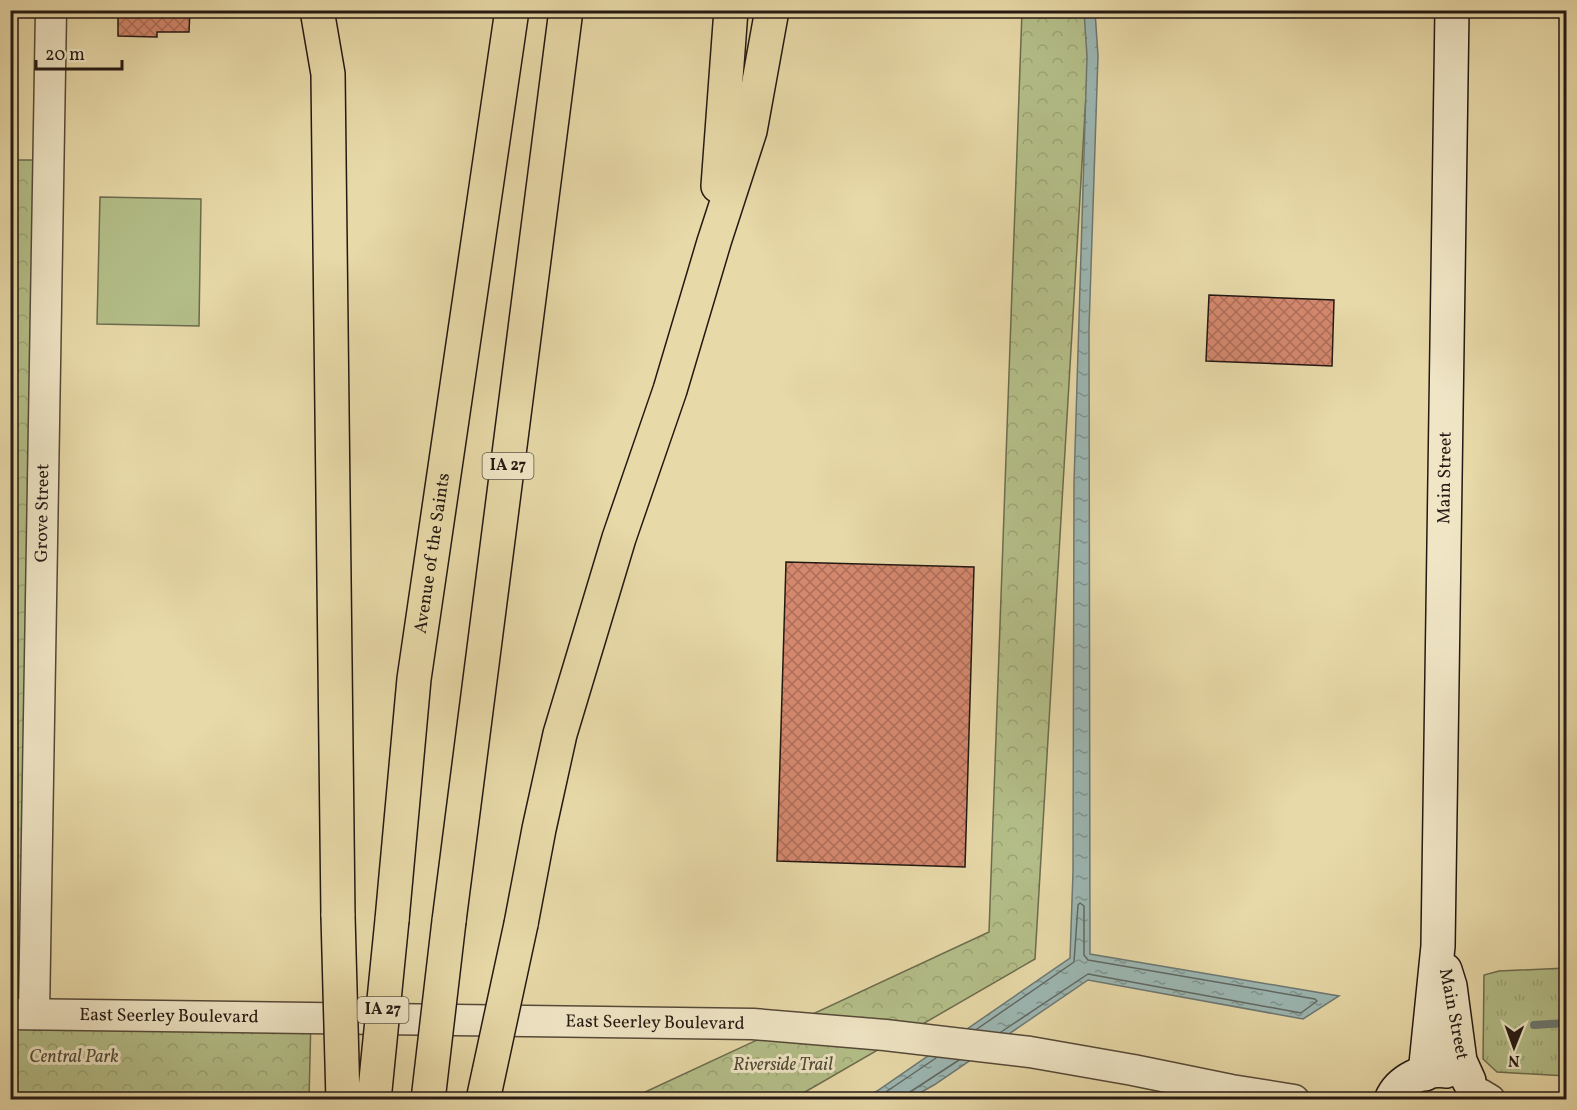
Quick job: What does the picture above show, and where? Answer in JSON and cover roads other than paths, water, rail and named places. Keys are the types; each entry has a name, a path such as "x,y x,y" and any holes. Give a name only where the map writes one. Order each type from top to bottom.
{"highway":[{"path":"317,10 328,74 338,916 343,1100"},
{"name":"Avenue of the Saints","path":"374,1100 414,679 512,10"},
{"name":"IA 27","path":"428,1100 566,10"},
{"path":"714,242 731,10"},
{"path":"483,1100 560,734 619,538 670,390 750,131 772,10"}],"main road":[{"name":"Main Street","path":"1425,1074 1438,946 1452,10"},
{"name":"Main Street","path":"1438,946 1450,986 1460,1061 1480,1094"},
{"path":"1388,1097 1406,1080 1437,1070 1454,1073 1480,1094"}],"street":[{"name":"Grove Street","path":"22,1014 51,10"},
{"name":"East Seerley Boulevard","path":"22,1014 753,1024 885,1035 1030,1052 1294,1100"}],"water":[{"path":"1084,11 1095,11 1098,56 1089,328 1090,954 1339,996 1303,1019 1088,980 934,1085 909,1099 861,1100 1070,958 1073,872 1074,483 1087,56"}],"waterway":[{"path":"1534,1025 1566,1023"}],"park label":[{"name":"Central Park","path":"74,1057"},
{"name":"Riverside Trail","path":"783,1065"}]}
